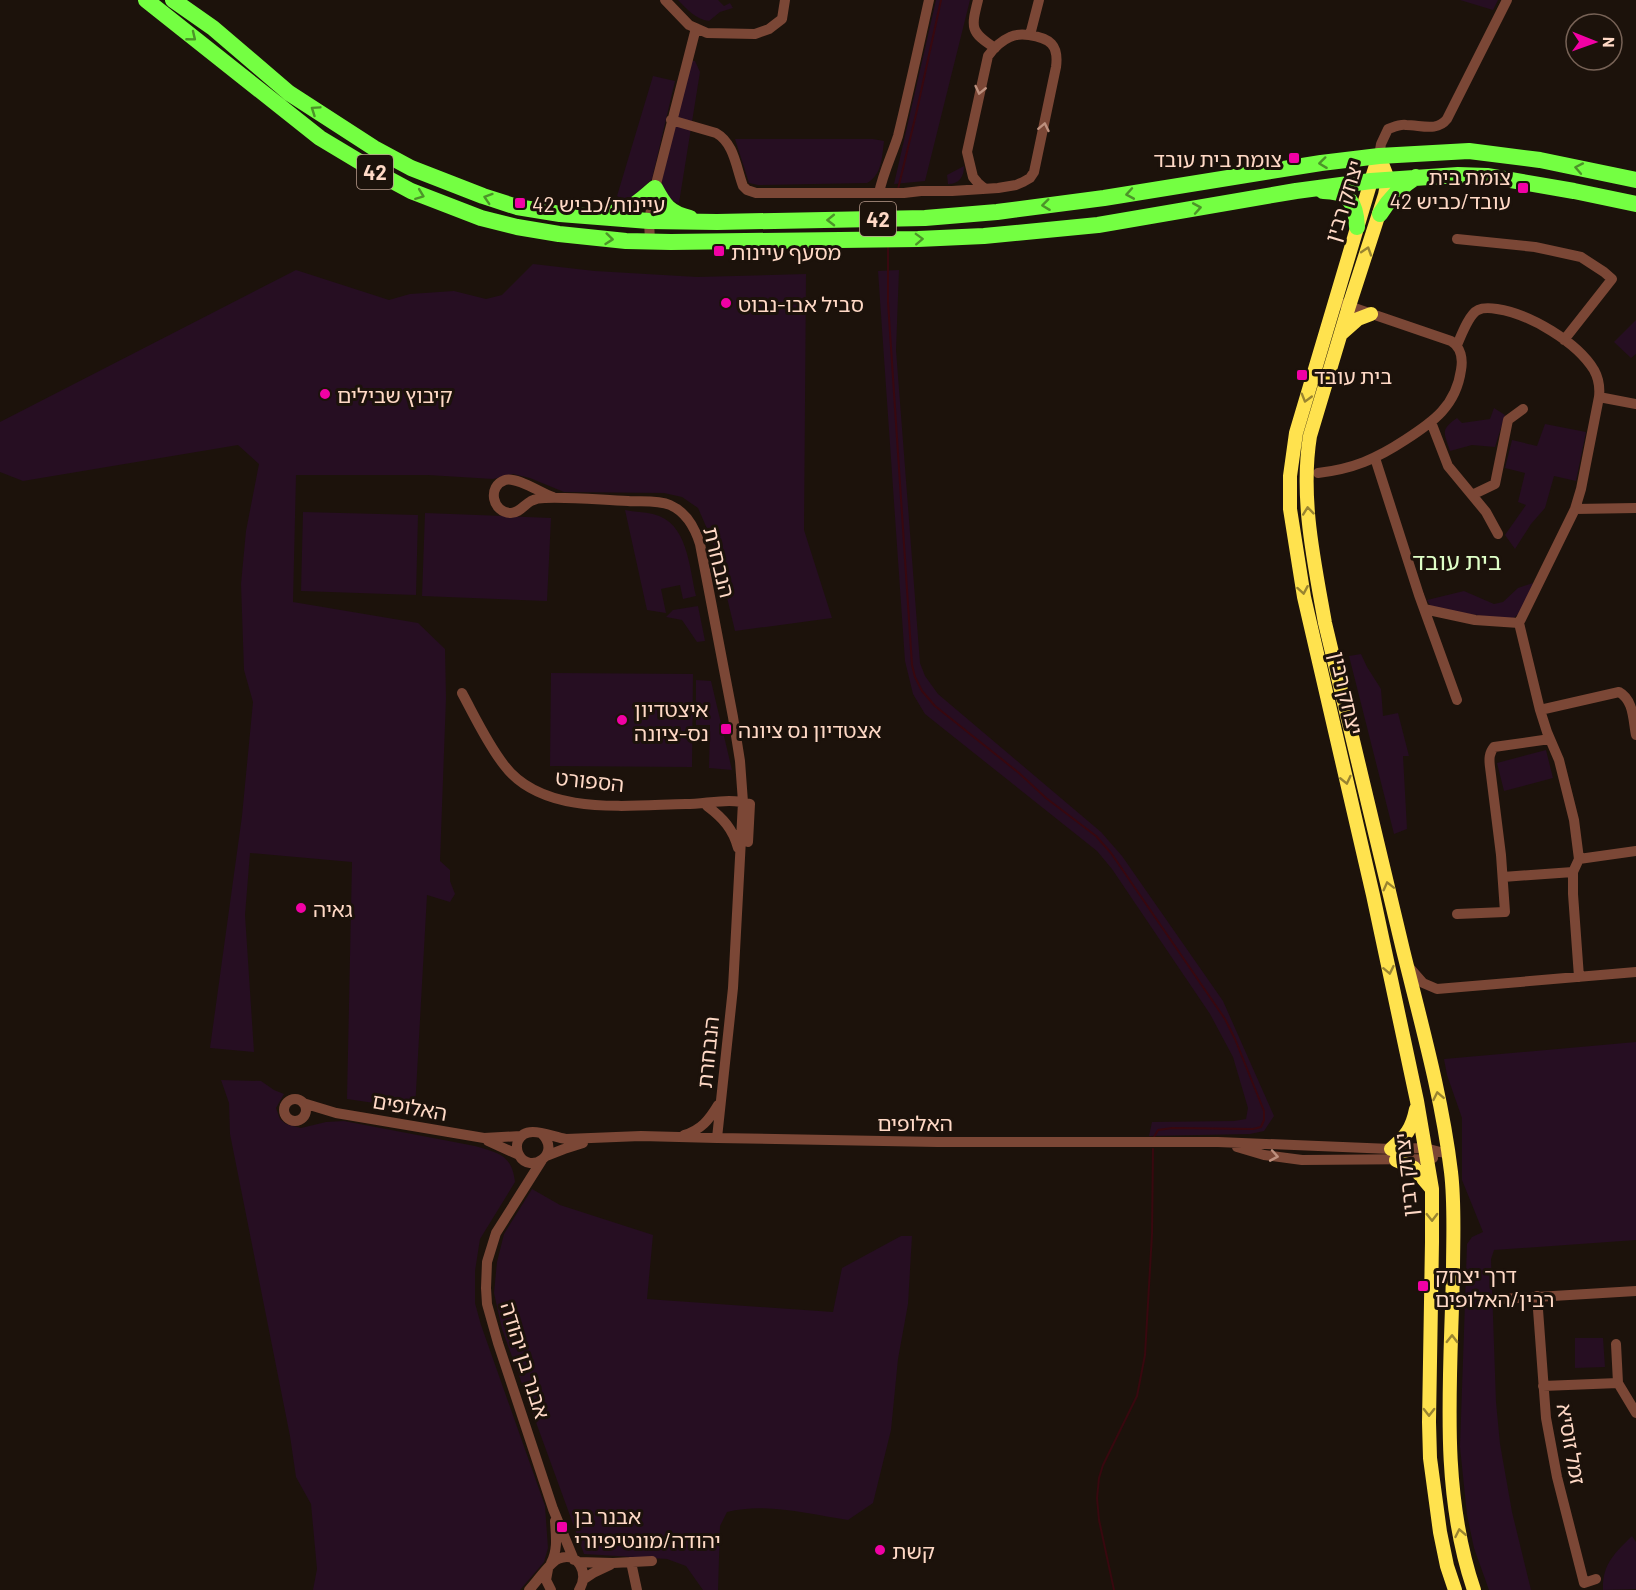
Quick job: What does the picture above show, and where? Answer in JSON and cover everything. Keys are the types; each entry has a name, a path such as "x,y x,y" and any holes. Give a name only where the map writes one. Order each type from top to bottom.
{"highway":[{"name":"42","path":"146,0 320,138 354,159 411,191 481,218 559,234 626,241 918,239 984,236 1098,225 1371,180 1458,175 1487,176 1636,204"},
{"name":"42","path":"173,0 213,28 289,93 374,148 411,168 483,196 517,207 560,214 717,222 925,218 997,212 1104,198 1320,163 1379,156 1469,151 1540,160 1636,180"},
{"path":"1380,214 1399,189 1416,177"},
{"path":"595,217 626,210 655,188 664,204 680,215 717,222"},
{"path":"1296,191 1333,191 1342,194 1348,198 1356,210 1357,227"}],"main road":[{"name":"יצחק רבין","path":"1379,156 1388,179 1380,214 1349,306 1310,436 1307,456 1307,505 1324,623 1437,1091 1451,1173 1454,1235 1450,1394 1451,1462 1458,1524 1474,1590"},
{"name":"יצחק רבין","path":"1379,156 1296,433 1290,476 1290,509 1304,597 1373,894 1417,1101 1432,1189 1430,1458 1440,1532 1455,1590"},
{"path":"1340,336 1358,319 1371,314"},
{"path":"1417,1101 1413,1123 1393,1154 1413,1168 1432,1189"}],"street":[{"path":"665,0 689,25 706,33 755,34 763,32 782,19 785,0"},
{"path":"879,193 882,177 891,158 900,126 929,0"},
{"path":"978,0 973,26 983,41 994,48"},
{"path":"1030,35 1039,0"},
{"path":"1379,156 1381,144 1388,129 1404,124 1435,127 1443,124 1507,0"},
{"path":"650,241 650,220 655,188 696,28"},
{"path":"671,120 722,136 729,146 743,186 751,192 896,193 933,190 985,189 1007,187 1030,178 1036,164 1057,54 1050,42 1039,37 1017,34 1010,36 994,48 988,56 967,146 972,172 978,183 985,189"},
{"path":"958,190 966,184 972,172"},
{"path":"1456,239 1535,248 1581,257 1612,279 1564,340"},
{"path":"1318,473 1348,468 1375,458 1431,422 1449,403 1459,382 1462,364 1456,345 1448,340 1334,301"},
{"path":"1456,345 1477,310 1486,308 1502,310 1546,327 1564,340 1593,370 1598,381 1599,397 1575,509 1519,623 1540,710 1559,760 1572,810 1579,859 1573,872 1574,927 1579,977"},
{"path":"1599,397 1636,404"},
{"path":"1472,495 1495,484 1508,420 1523,409"},
{"path":"1431,422 1448,466 1486,512 1498,534"},
{"path":"1375,458 1424,609 1458,700"},
{"path":"508,479 519,482 526,490 524,506 510,513 500,509 494,500 495,489 508,479"},
{"name":"הנבחרת","path":"519,482 554,497"},
{"name":"הנבחרת","path":"524,506 538,499 554,497 661,503 675,509 696,532 733,717 746,804 747,854 738,898"},
{"path":"1575,509 1636,508"},
{"path":"1424,609 1475,620 1519,623"},
{"path":"1540,710 1619,692 1627,698 1631,706 1636,735"},
{"name":"הספורט","path":"462,693 503,764 521,783 540,794 566,801 601,805 693,804 723,801 746,804"},
{"name":"הנבחרת","path":"717,1138 733,988 740,857 748,774 733,717"},
{"path":"1457,914 1505,912 1489,758 1491,751 1494,747 1550,740"},
{"path":"723,801 737,789 742,779"},
{"name":"הספורט","path":"693,804 728,808 746,804"},
{"path":"707,806 728,824 735,837 740,857"},
{"path":"1579,859 1636,851"},
{"path":"1503,877 1573,872"},
{"path":"1406,962 1420,981 1433,988 1636,972"},
{"path":"298,1099 303,1103 306,1109 302,1118 291,1120 286,1115 284,1108 291,1100 298,1099"},
{"path":"679,1136 692,1132 709,1120 721,1100"},
{"name":"האלופים","path":"303,1103 336,1113 476,1137 499,1139 521,1136"},
{"name":"האלופים","path":"302,1118 314,1114 336,1113"},
{"path":"529,1132 542,1134 548,1142 548,1152 544,1158 532,1163 520,1157 517,1145 521,1136 529,1132"},
{"name":"האלופים","path":"542,1134 566,1139 679,1136 937,1142 1218,1142 1393,1154 1448,1154"},
{"name":"האלופים","path":"476,1137 497,1144 520,1157"},
{"name":"האלופים","path":"544,1158 564,1149 613,1137"},
{"name":"אבנר בן יהודה","path":"520,1157 524,1174 521,1191"},
{"name":"אבנר בן יהודה","path":"544,1158 495,1233 486,1274 487,1304 554,1509 576,1561 582,1567 581,1586"},
{"path":"1502,1299 1636,1291"},
{"name":"זמל זוסיא","path":"1537,1296 1546,1418 1557,1477 1584,1583 1596,1579"},
{"path":"1616,1344 1618,1383 1636,1413"},
{"path":"1543,1386 1618,1383"},
{"name":"אבנר בן יהודה","path":"551,1590 546,1580 556,1548 554,1509"},
{"path":"529,1590 550,1566 562,1558 613,1563 652,1561"},
{"path":"631,1562 637,1590"},
{"path":"581,1586 593,1573 613,1563"}],"shaded area":[{"path":"678,0 718,0 724,6 730,3 733,8 720,12 709,21 696,16"},
{"path":"936,0 970,0 925,181 894,184"},
{"path":"1460,0 1498,0 1493,10"},
{"path":"691,61 695,61 700,72 679,203 670,200 661,184"},
{"path":"653,76 675,81 652,179 628,202 617,196"},
{"path":"735,139 873,139 884,141 882,159 876,175 867,183 758,185 749,183"},
{"path":"964,166 960,179 948,184 947,175"},
{"path":"533,264 595,271 697,277 806,274 804,530 832,618 735,631 715,547 698,508 682,497 664,493 564,492 530,478 513,474 493,479 428,475 296,475 293,602 418,623 445,649 446,698 440,861 450,870 450,881 455,894 450,902 427,895 415,1109 347,1099 352,862 250,853 245,915 254,1052 210,1048 242,816 253,702 244,670 241,584 246,531 259,464 238,445 23,481 0,472 0,422 296,270 389,300 410,294 454,291 486,299 502,295"},
{"path":"899,270 896,350 920,663 925,676 938,694 1101,832 1122,856 1223,1001 1274,1116 1264,1131 1250,1134 1149,1136 1152,1122 1246,1119 1248,1108 1233,1057 1210,1014 1112,869 1097,851 925,714 913,694 905,661 878,271"},
{"path":"1636,320 1636,354 1631,358 1614,342"},
{"path":"1494,408 1505,415 1495,447 1472,445 1450,451 1445,435 1448,426 1457,418 1462,423 1490,419"},
{"path":"1545,424 1586,432 1576,481 1554,476 1545,508 1531,524 1515,549 1505,535 1526,505 1518,502 1525,473 1505,468 1512,440 1537,446"},
{"path":"625,510 653,514 674,526 689,559 696,596 683,599 680,585 661,589 666,613 647,610"},
{"path":"303,512 418,515 416,595 301,591"},
{"path":"425,513 551,518 547,601 422,596"},
{"path":"1533,583 1521,611 1514,618 1504,619 1435,609 1427,600 1464,591 1494,604 1503,602 1518,588"},
{"path":"698,606 705,641 697,642 682,620 666,617 673,610"},
{"path":"1361,654 1381,689 1383,716 1398,713 1409,756 1403,756 1407,829 1394,834 1349,656"},
{"name":"איצטדיון נס-ציונה","path":"551,673 693,674 692,767 550,766"},
{"path":"696,680 711,681 732,770 709,768 710,725 696,725"},
{"path":"1546,750 1553,778 1504,791 1497,763"},
{"path":"1636,1042 1636,1240 1494,1250 1491,1259 1496,1402 1500,1444 1512,1512 1531,1590 1489,1590 1474,1548 1467,1515 1460,1447 1467,1244 1472,1237 1483,1232 1462,1180 1462,1118 1444,1059"},
{"path":"221,1080 261,1081 284,1094 276,1108 280,1119 286,1124 301,1128 326,1122 344,1121 475,1146 503,1156 511,1166 515,1182 480,1239 475,1271 475,1303 545,1506 548,1548 544,1562 520,1590 313,1590 317,1569 311,1504 296,1477 290,1436 230,1134 229,1103"},
{"path":"532,1189 560,1205 653,1235 647,1299 833,1312 842,1268 901,1236 912,1236 908,1304 898,1359 891,1430 873,1503 848,1520 772,1509 756,1508 727,1512 720,1526 718,1590 703,1590 686,1566 667,1559 584,1554 502,1329 494,1293 497,1262 504,1234"},
{"path":"1575,1338 1603,1338 1605,1367 1575,1368"},
{"path":"1632,1536 1636,1542 1636,1589 1603,1590 1607,1566"}],"waterway":[{"path":"898,189 941,0"},
{"path":"888,245 888,302 912,665 915,677 922,691 935,706 1019,773 1046,798 1096,836 1111,853 1225,1019 1264,1111 1261,1127 1253,1129 1172,1128 1158,1130 1154,1137"},
{"path":"1114,1590 1099,1520 1097,1498 1103,1465 1137,1396 1145,1355 1152,1234 1153,1149"}],"place":[{"name":"צומת בית עובד","path":"1294,158"},
{"name":"צומת בית עובד/כביש 42","path":"1523,188"},
{"name":"עיינות/כביש 42","path":"520,203"},
{"name":"מסעף עיינות","path":"719,251"},
{"name":"סביל אבו-נבוט","path":"726,303"},
{"name":"בית עובד","path":"1302,375"},
{"name":"קיבוץ שבילים","path":"325,394"},
{"name":"איצטדיון נס-ציונה","path":"622,720"},
{"name":"אצטדיון נס ציונה","path":"726,729"},
{"name":"גאיה","path":"301,908"},
{"name":"דרך יצחק רבין/האלופים","path":"1423,1286"},
{"name":"אבנר בן יהודה/מונטיפיורי","path":"562,1527"},
{"name":"קשת","path":"880,1550"}],"district":[{"name":"בית עובד","path":"1457,560"}]}
